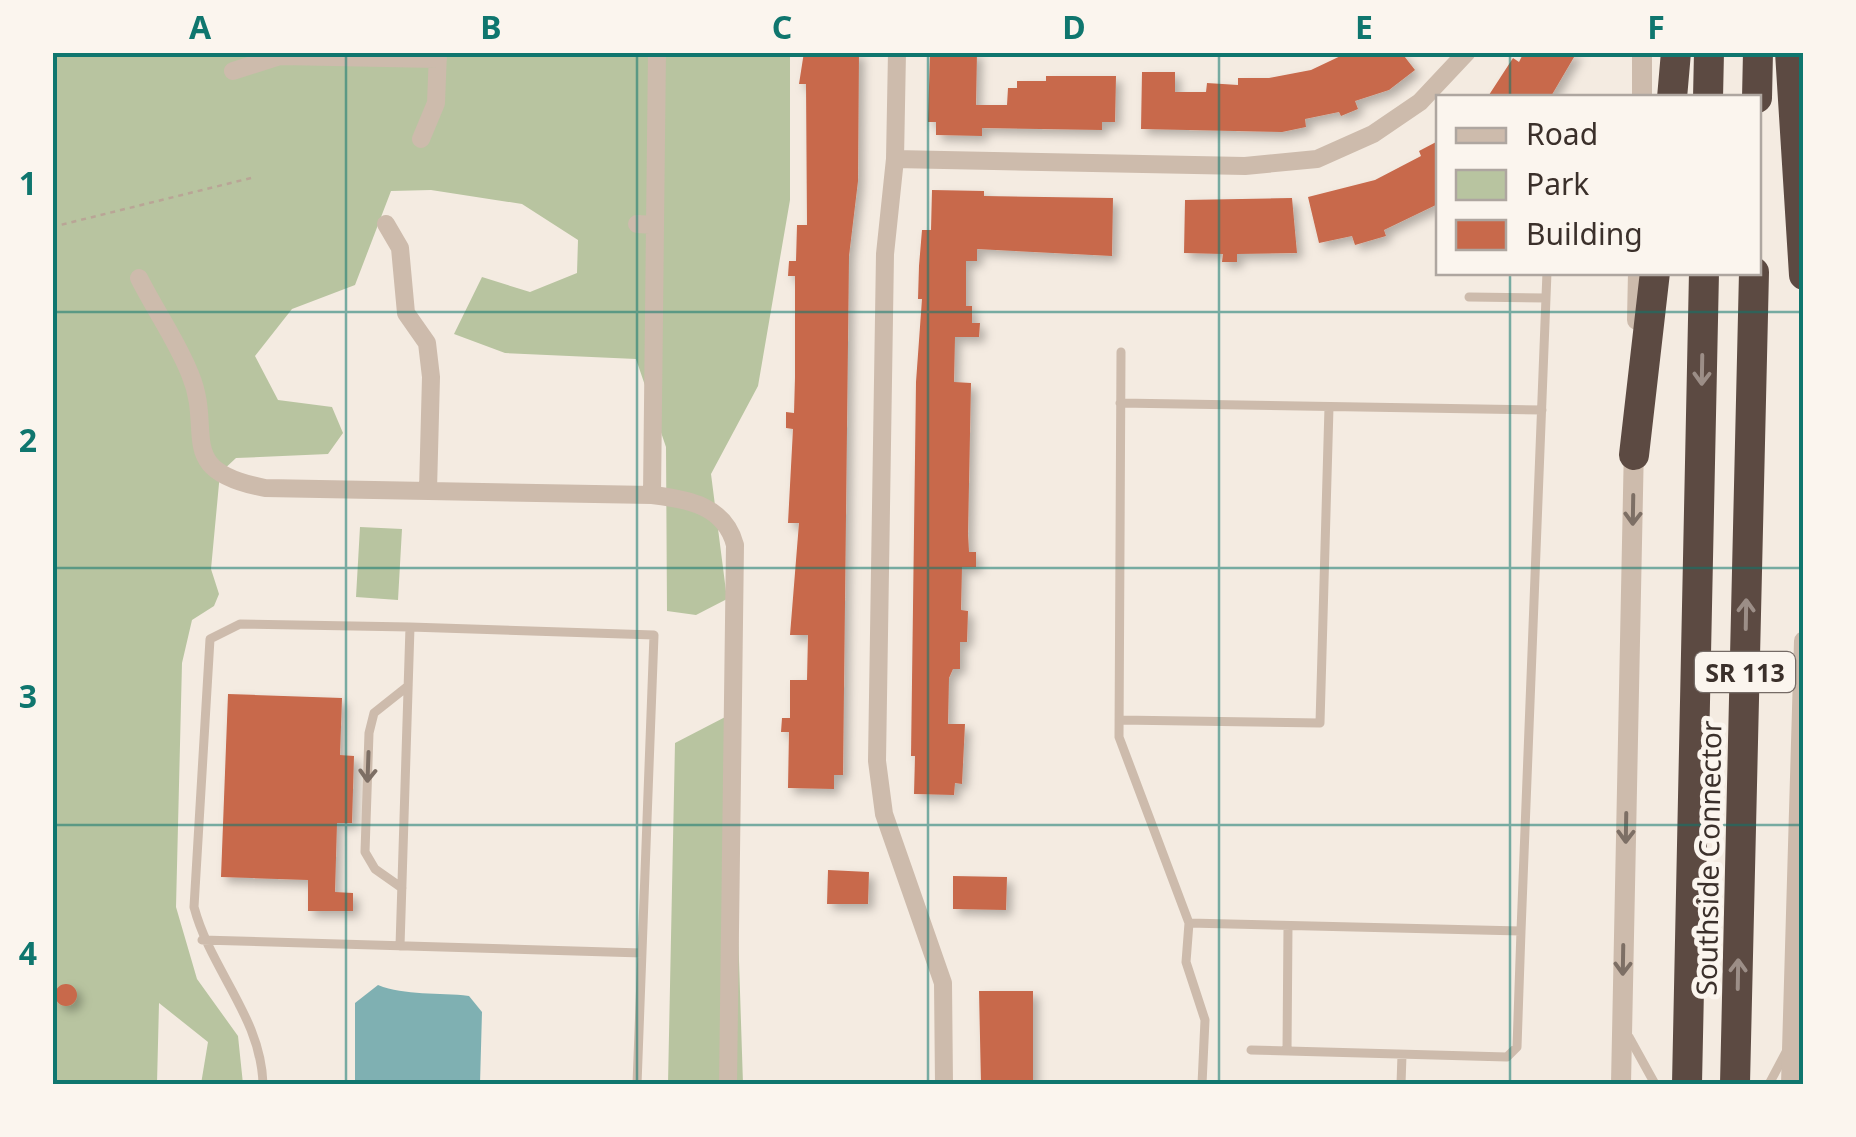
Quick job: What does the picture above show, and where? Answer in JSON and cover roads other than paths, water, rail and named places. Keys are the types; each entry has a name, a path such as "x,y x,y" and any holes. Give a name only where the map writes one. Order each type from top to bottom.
{"highway":[{"path":"1672,95 1676,52"},
{"path":"1708,52 1708,95"},
{"path":"1758,52 1758,95"},
{"path":"1790,52 1804,276"},
{"path":"1634,455 1656,275"},
{"name":"Southside Connector","path":"1687,1077 1704,275"},
{"name":"Southside Connector","path":"1736,1078 1754,275"}],"street":[{"path":"652,494 646,224 657,52"},
{"path":"897,52 895,159 885,254 877,761 884,814 943,983 944,1084"},
{"path":"895,159 1245,166 1317,159 1374,134 1420,102 1468,52"},
{"path":"1642,52 1642,95"},
{"path":"233,71 280,56 438,56 436,103 421,139"},
{"path":"386,224 400,248 406,312 427,344 431,377 428,490"},
{"path":"1622,1084 1638,275"},
{"path":"138,278 192,378 198,435 215,470 236,482 264,488 652,494 687,499 712,510 731,530 735,545 728,1084"},
{"path":"1791,1084 1804,641"}],"lane":[{"path":"1251,1050 1507,1057 1517,1047 1546,275"},
{"path":"1469,297 1546,298"},
{"path":"1120,352 1119,738 1190,923 1186,962 1205,1020 1202,1084"},
{"path":"1120,404 1542,410"},
{"path":"1119,720 1320,724 1329,406"},
{"path":"263,1084 254,1029 202,940 194,907 210,640 240,624 654,635 637,1084"},
{"path":"400,946 410,627"},
{"path":"402,888 376,869 365,852 374,713 408,686"},
{"path":"1190,923 1522,931"},
{"path":"1287,1051 1288,926"},
{"path":"202,940 642,954"},
{"path":"1622,1020 1637,1059 1655,1084"},
{"path":"1769,1084 1792,1037"},
{"path":"1401,1084 1402,1055"}],"water":[{"path":"378,985 469,996 482,1012 480,1084 355,1084 355,1003"}]}
